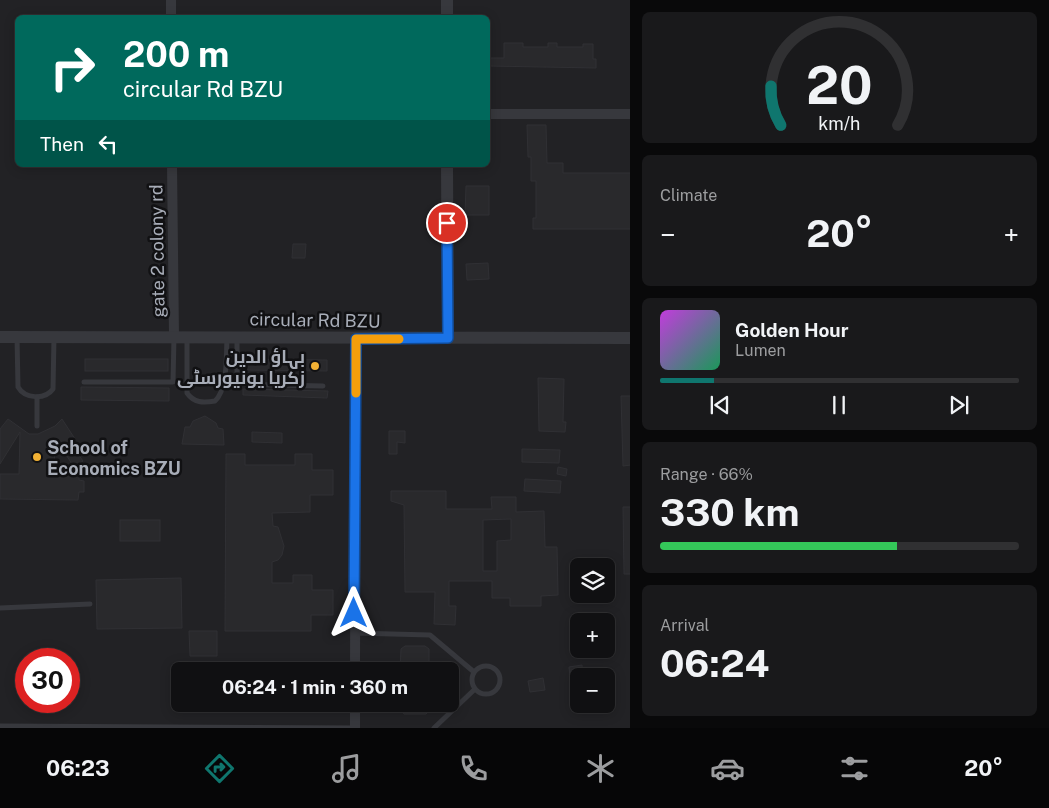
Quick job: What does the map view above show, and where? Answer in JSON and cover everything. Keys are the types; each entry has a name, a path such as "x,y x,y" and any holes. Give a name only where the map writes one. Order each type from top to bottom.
{"street":[{"path":"171,0 171,15"},
{"path":"447,0 447,15"},
{"path":"490,114 630,114"},
{"name":"gate 2 colony rd","path":"172,167 180,336"},
{"path":"447,167 448,338"},
{"name":"circular Rd BZU","path":"0,337 630,338"},
{"path":"355,662 356,339"},
{"path":"355,712 355,728"}],"lane":[{"path":"180,336 187,394 197,402 215,402 220,397 232,337"},
{"path":"84,382 173,382 180,336"},
{"path":"17,337 18,387 21,392 37,397 46,396 53,389 54,337"},
{"path":"232,337 237,384 323,386"},
{"path":"37,397 37,426"},
{"path":"0,608 90,604"},
{"path":"354,633 430,635 474,672"},
{"path":"490,666 498,671 501,679 499,688 492,693 483,694 475,689 472,681 474,672 481,667 490,666"},
{"path":"434,728 475,689"},
{"path":"0,726 359,728"}],"shaded area":[{"name":"بہاؤ الدین زکریا یونیورسٹی","path":"0,0 630,0 630,728 0,728"}],"building":[{"path":"504,43 523,43 523,47 548,47 548,43 557,43 557,47 583,47 583,44 593,44 593,59 596,59 596,68 490,66 490,58 504,58"},
{"path":"527,125 546,125 547,163 563,163 563,173 630,173 630,229 533,229 533,218 536,218 536,181 531,181 531,157 528,157"},
{"path":"466,186 489,186 489,215 465,215"},
{"path":"293,244 306,244 305,258 292,258"},
{"path":"488,263 489,279 467,280 466,264"},
{"path":"85,359 168,359 168,371 85,371"},
{"path":"242,359 327,360 327,371 242,370"},
{"path":"538,378 564,379 563,422 566,422 565,432 539,431"},
{"path":"81,387 169,388 169,401 81,400"},
{"path":"243,389 328,391 327,398 243,395"},
{"path":"621,396 630,396 630,465 623,466"},
{"path":"205,416 216,423 218,428 223,429 224,445 182,444 185,427 190,427 193,421"},
{"name":"School of Economics BZU","path":"8,419 29,434 38,434 55,426 62,419 75,439 70,443 83,461 74,467 55,438 54,473 79,474 79,480 84,481 84,492 79,492 78,500 0,499 0,474 19,474 20,432 0,464 0,429"},
{"path":"389,431 405,431 405,443 397,442 397,454 389,454"},
{"path":"252,432 282,433 282,443 252,442"},
{"path":"522,449 560,450 559,463 522,462"},
{"path":"226,454 245,454 245,465 295,465 295,454 312,454 312,470 333,470 333,495 310,495 310,512 272,513 273,526 278,527 284,546 282,555 278,560 272,562 272,583 293,583 293,575 312,575 312,590 333,590 333,615 311,615 311,631 225,631"},
{"path":"558,467 567,469 566,476 557,474"},
{"path":"525,479 561,481 560,493 524,491"},
{"path":"391,491 446,491 446,509 492,509 491,497 516,497 516,512 544,511 545,547 557,547 558,595 541,596 541,606 510,606 510,598 492,598 492,581 449,581 449,606 456,606 455,625 434,624 435,592 405,592 404,505 391,501","holes":["511,519 511,540 497,541 497,571 483,571 483,520"]},
{"path":"623,507 630,507 630,574 624,574"},
{"path":"120,520 160,520 160,541 120,541"},
{"path":"181,578 182,628 97,629 96,580"},
{"path":"189,631 217,631 217,656 190,656"},
{"path":"405,646 425,646 429,649 430,662 400,662 401,649"},
{"path":"582,665 582,668 570,668 570,678 569,667"},
{"path":"543,678 545,690 530,692 528,681"},
{"path":"403,712 428,712 426,714 404,714"}],"slow traffic":[{"path":"356,393 356,339 399,339"}],"place":[{"name":"بہاؤ الدین زکریا یونیورسٹی","path":"315,366"},
{"name":"School of Economics BZU","path":"37,457"}],"route":[{"path":"354,613 356,339 448,338 447,223"}]}
